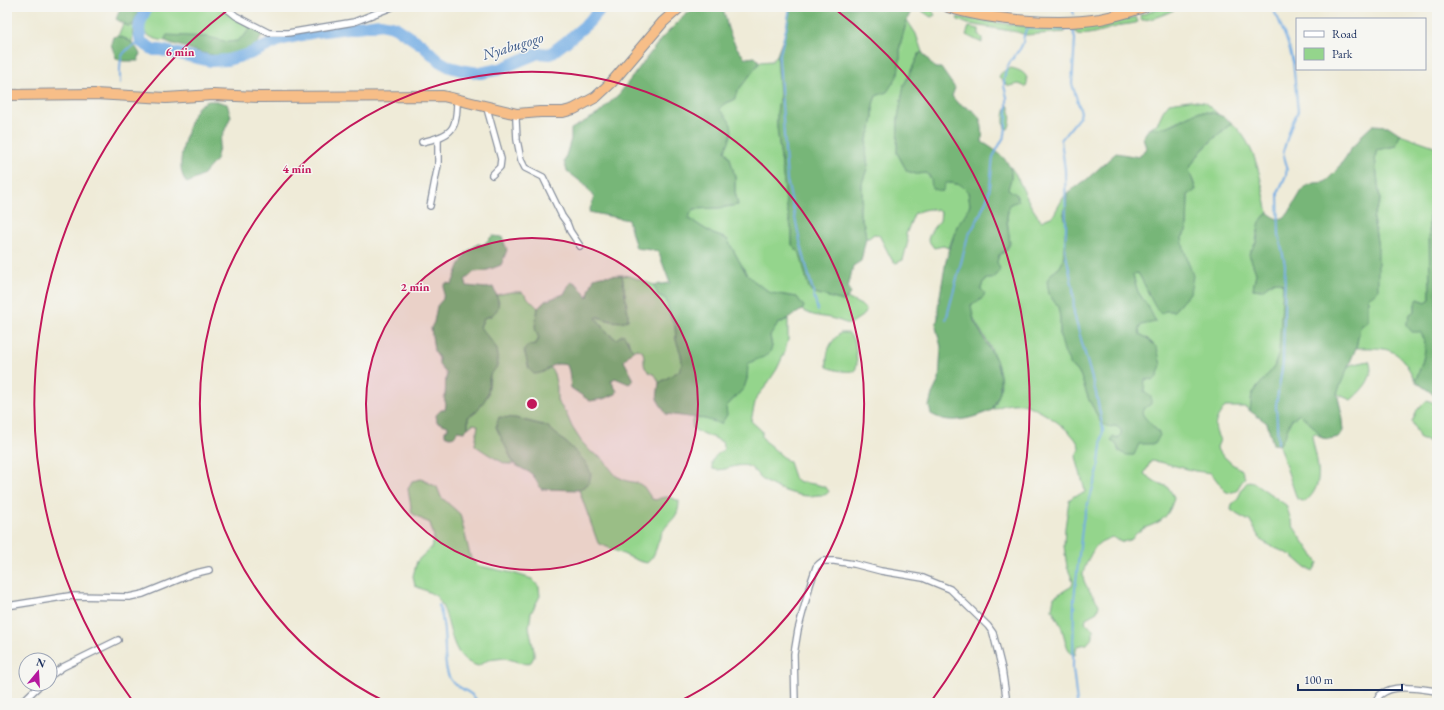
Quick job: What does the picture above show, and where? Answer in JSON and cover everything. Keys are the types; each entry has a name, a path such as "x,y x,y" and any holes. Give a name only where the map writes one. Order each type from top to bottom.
{"highway":[{"path":"7,95 95,94 166,98 213,95 259,97 444,96 486,105 517,114 563,112 574,109 596,97 612,82 653,33 680,7"},
{"path":"948,7 977,14 1060,22 1100,19 1144,7"}],"street":[{"path":"225,7 236,16 269,33 288,33 354,22 392,7"},
{"path":"422,142 446,135 454,126 457,115 457,99"},
{"path":"486,105 501,159 500,167 492,176"},
{"path":"517,114 517,140 521,160 525,168 543,177 562,216 568,223 570,231 580,246"},
{"path":"430,206 438,165 438,138"},
{"path":"795,703 794,654 798,630 810,585 816,567 819,564 823,561 834,561 923,578 950,589 988,626 993,633 1002,669 1006,703"},
{"path":"7,606 69,596 129,596 144,594 192,574 209,570"},
{"path":"58,670 118,640"},
{"path":"1374,703 1380,695 1390,690 1404,688 1437,691"},
{"path":"21,703 33,692"}],"green space":[{"path":"121,7 140,7 133,25 128,26 116,19"},
{"path":"151,7 223,7 236,18 251,27 245,35 237,41 228,43 208,37 167,36 165,38 166,41 160,40 151,37 143,31 143,25"},
{"path":"697,7 720,7 724,13 727,25 737,47 746,58 755,57 760,62 737,92 734,100 724,104 719,109 728,119 732,128 731,137 725,150 730,158 735,177 735,192 738,205 694,209 688,218 713,234 727,239 746,273 754,281 771,293 797,297 804,307 802,310 778,324 770,336 772,347 769,354 748,364 747,379 744,388 726,407 727,415 721,424 705,419 666,414 657,399 659,383 679,371 682,363 681,354 676,340 675,326 671,318 666,299 658,295 654,285 670,283 658,251 636,248 628,220 589,212 594,198 585,185 567,171 564,162 571,139 571,129 598,114 620,93 661,39 685,15"},
{"path":"790,7 913,7 907,20 900,45 898,75 887,92 876,96 873,104 873,118 867,139 866,152 868,166 862,183 862,201 860,206 860,215 864,225 866,238 861,261 853,266 848,288 851,294 843,301 811,292 800,253 792,245 792,232 787,208 777,127 777,113 780,93 777,55 785,34"},
{"path":"916,7 930,7 935,15 931,17"},
{"path":"1165,7 1179,7 1155,18 1141,20 1140,15"},
{"path":"958,17 1023,26 1062,27 1067,29 1065,32 1026,35 1017,32 968,24 958,20"},
{"path":"1136,17 1138,22 1093,33 1081,35 1077,34 1075,31 1075,27 1098,25"},
{"path":"907,20 916,34 922,52 919,54 904,85 898,118 897,153 907,171 916,174 926,173 931,179 961,185 968,192 970,205 964,217 957,226 949,248 943,246 934,248 928,240 935,225 940,221 941,212 927,209 914,214 906,234 908,241 903,260 896,263 892,260 879,235 874,234 869,238 866,238 864,225 860,215 860,206 862,201 862,183 868,166 866,152 867,139 873,118 873,104 876,96 883,93 900,59 900,45"},
{"path":"123,24 128,26 133,25 132,44 129,40 118,36"},
{"path":"251,27 260,31 262,35 256,45 247,51 226,56 195,51 170,43 166,41 165,38 167,35 208,37 228,42 237,41 245,35"},
{"path":"969,27 979,29 979,35 982,38 982,43 966,35"},
{"path":"118,36 128,40 136,47 140,54 138,61 123,61 116,58 111,44 113,37"},
{"path":"922,52 935,68 941,68 955,88 952,96 956,102 978,115 982,128 982,142 992,148 1006,161 1011,171 1008,189 1016,194 1019,201 1010,204 1008,210 1007,223 1009,243 1008,247 999,255 997,262 1000,269 997,275 992,279 987,279 983,282 981,289 985,293 984,295 981,299 971,305 974,321 996,360 1000,377 1000,392 992,410 975,417 955,420 938,418 931,414 929,406 932,394 939,380 941,347 936,327 946,261 957,226 964,217 970,205 968,192 961,185 946,183 942,192 932,188 931,179 927,173 916,174 907,171 897,153 898,118 904,85 919,54"},
{"path":"777,55 780,93 777,113 777,127 787,208 792,232 792,245 800,253 811,292 843,301 847,298 861,305 866,310 865,314 850,324 814,315 802,310 804,307 797,297 771,293 754,281 746,273 727,239 713,234 688,218 693,209 718,208 738,205 735,192 735,177 730,158 725,150 731,132 730,123 724,114 718,109 724,104 734,100 737,92 760,62 772,61"},
{"path":"1011,68 1018,70 1026,76 1026,87 1019,84 1009,86 999,78 1002,73"},
{"path":"1189,100 1204,102 1218,114 1199,112 1168,126 1156,128 1150,127 1157,124 1163,111 1169,103"},
{"path":"207,101 216,101 227,104 231,116 221,139 216,160 202,176 187,183 182,175 181,168 184,143 192,117 200,105"},
{"path":"1008,105 1011,117 1008,129 1005,128 1004,119"},
{"path":"1197,112 1216,114 1224,117 1232,123 1214,138 1202,151 1189,170 1196,190 1188,195 1187,229 1182,238 1193,276 1190,293 1174,311 1165,311 1161,314 1155,306 1138,273 1134,274 1133,276 1138,292 1149,308 1156,322 1141,325 1139,329 1140,334 1148,339 1157,348 1161,365 1157,377 1154,380 1145,379 1144,392 1151,397 1151,404 1145,408 1142,413 1160,435 1155,444 1139,444 1134,455 1128,455 1121,452 1116,444 1111,441 1113,436 1118,438 1121,434 1121,430 1116,426 1109,427 1101,423 1089,400 1080,374 1072,367 1065,354 1060,336 1060,317 1058,307 1049,294 1047,281 1050,275 1060,267 1063,261 1066,224 1064,214 1068,192 1086,180 1116,153 1139,157 1146,148 1143,137 1150,127 1162,128 1174,124"},
{"path":"1232,123 1247,142 1253,153 1268,213 1264,216 1257,233 1256,242 1249,254 1256,273 1253,289 1262,290 1274,281 1283,284 1279,353 1274,367 1252,394 1250,411 1245,407 1225,407 1217,419 1215,427 1220,440 1217,447 1218,451 1232,464 1242,470 1245,477 1236,491 1229,493 1225,491 1211,473 1151,461 1144,474 1156,482 1168,487 1174,497 1171,507 1163,519 1141,530 1132,539 1123,542 1112,537 1096,546 1083,572 1085,583 1099,605 1097,612 1086,618 1085,623 1093,629 1093,637 1087,644 1077,646 1075,655 1070,653 1062,628 1052,609 1054,597 1072,586 1073,581 1067,567 1064,546 1069,500 1074,496 1084,493 1085,491 1076,457 1079,451 1078,444 1074,437 1057,422 1029,406 1022,404 1010,404 992,410 1000,392 1001,385 999,370 994,356 972,314 971,305 981,300 981,289 983,282 987,279 997,262 999,255 1006,251 1010,244 1007,217 1010,204 1008,189 1011,176 1010,166 1031,206 1041,221 1053,216 1068,192 1064,214 1066,224 1063,261 1060,267 1050,275 1049,294 1058,307 1060,317 1060,336 1072,367 1080,374 1089,400 1098,418 1109,427 1116,426 1122,430 1117,442 1119,452 1139,444 1157,430 1146,421 1142,413 1145,408 1143,392 1145,379 1153,379 1158,353 1153,344 1140,334 1139,329 1141,325 1150,323 1149,308 1138,292 1133,276 1134,274 1138,273 1157,310 1174,311 1190,293 1182,238 1187,229 1188,195 1196,189 1189,170 1202,151"},
{"path":"1373,125 1388,126 1400,134 1396,146 1377,150 1375,157 1380,201 1373,218 1378,247 1378,291 1368,298 1368,321 1360,327 1356,348 1337,393 1341,410 1343,431 1339,437 1329,439 1322,438 1315,428 1300,414 1291,420 1285,436 1279,445 1273,444 1267,423 1250,411 1252,394 1274,367 1279,353 1283,284 1274,281 1262,290 1253,289 1256,273 1249,254 1256,243 1261,220 1268,213 1277,219 1283,218 1288,214 1304,187 1314,183 1325,182 1335,172 1351,148"},
{"path":"1400,134 1434,146 1437,145 1437,182 1429,218 1430,299 1426,302 1418,299 1415,304 1415,311 1410,314 1422,333 1425,341 1423,359 1415,381 1404,362 1393,352 1378,348 1356,348 1360,327 1368,321 1368,298 1378,247 1373,218 1380,201 1375,157 1377,150 1396,146"},
{"path":"1437,182 1437,397 1415,381 1424,356 1425,343 1420,332 1412,332 1406,325 1410,314 1415,311 1415,304 1418,299 1426,302 1430,299 1429,218"},
{"path":"492,236 502,237 507,250 501,265 485,271 474,272 465,280 467,286 486,288 493,287 495,292 498,301 497,309 495,313 484,318 480,327 497,350 498,364 490,375 488,393 485,400 477,410 468,417 468,428 464,432 457,431 455,436 450,437 445,435 445,431 448,429 448,426 437,422 436,415 441,410 445,410 446,404 444,398 447,374 439,365 439,358 434,351 431,328 434,322 437,306 443,299 444,286 446,283 452,284 459,266 467,252 478,244 483,245"},
{"path":"622,275 654,285 658,295 666,299 671,318 675,326 676,340 681,354 682,363 679,371 659,383 657,377 646,369 642,351 630,348 628,339 616,340 608,333 596,318 623,322 628,313"},
{"path":"622,275 628,320 616,322 598,317 596,318 608,333 616,339 623,334 630,347 634,350 624,361 634,380 629,384 615,378 611,381 617,391 616,394 603,399 590,401 571,388 567,365 556,364 543,372 534,374 529,369 524,350 529,345 536,344 539,338 535,326 538,308 545,301 564,294 571,281 577,284 588,298 594,278 601,276"},
{"path":"511,292 522,292 538,308 536,327 539,338 536,344 529,345 543,372 550,366 554,374 557,387 557,401 566,413 572,427 581,441 591,452 602,458 616,476 627,481 638,483 644,487 652,499 656,500 662,497 668,497 679,501 679,507 675,516 665,528 653,556 647,563 598,543 579,490 589,483 572,448 547,426 515,418 507,448 514,464 507,464 500,461 475,445 478,425 473,424 468,428 468,417 474,414 488,395 490,376 496,348 480,327 484,318 491,316 499,302 496,295"},
{"path":"788,319 788,340 784,354 777,369 756,398 751,421 762,431 762,437 767,443 789,462 795,480 823,486 829,491 825,495 804,496 785,491 761,479 750,467 741,465 722,470 713,469 713,460 716,455 724,449 722,442 693,429 692,423 695,417 705,419 726,407 744,388 747,379 747,364 772,347 770,336 778,324"},
{"path":"840,333 849,333 855,343 857,364 855,371 841,371 827,367 829,348"},
{"path":"1369,361 1371,372 1367,383 1359,392 1351,400 1337,394 1344,374 1350,365"},
{"path":"1427,400 1437,404 1437,437 1429,442 1420,439 1412,422 1417,410"},
{"path":"1300,414 1315,428 1322,438 1315,433 1312,435 1317,462 1318,479 1312,495 1305,502 1297,499 1279,446 1285,436 1291,420"},
{"path":"499,417 515,418 547,426 572,448 586,463 591,474 589,483 579,490 541,489 532,474 514,464 496,427"},
{"path":"421,479 437,487 441,497 460,514 471,559 479,566 513,573 532,579 539,587 540,596 531,613 529,627 534,651 534,657 531,662 526,664 505,658 488,660 478,666 468,662 460,655 455,646 446,616 437,597 415,586 413,576 417,561 431,548 434,537 430,523 412,513 408,489 412,481"},
{"path":"1249,481 1253,482 1286,505 1293,526 1318,563 1313,571 1305,567 1291,555 1262,541 1251,522 1231,510 1232,504 1235,502 1244,486"}],"waterway":[{"name":"Nyabugogo","path":"147,7 140,24 139,32 141,42 154,50 211,61 227,60 249,54 280,40 316,32 380,24 395,27 422,45 439,61 450,67 480,73 500,69 538,53 550,54 588,23 602,7"},
{"path":"790,7 779,58 787,180 800,241 818,311"},
{"path":"1073,7 1073,14"},
{"path":"1271,7 1278,18 1293,62 1298,111 1291,126 1283,152 1287,167 1286,175 1278,193 1279,235 1285,265 1283,363 1276,405 1278,443"},
{"path":"1072,26 1075,39 1072,84 1081,112 1080,116 1061,140 1065,170 1065,250 1073,288 1074,314 1096,393 1103,429 1098,471 1083,520 1074,599 1073,668 1077,703"},
{"path":"946,320 968,236 978,219 988,196 993,157 1005,135 1007,97 1004,86 1004,78 1006,70 1020,49 1026,30 1030,28 1072,29"},
{"path":"120,83 120,62 124,53 141,42"},
{"path":"439,605 444,626 446,668 448,674 450,679 456,685 473,696 477,703"}]}
